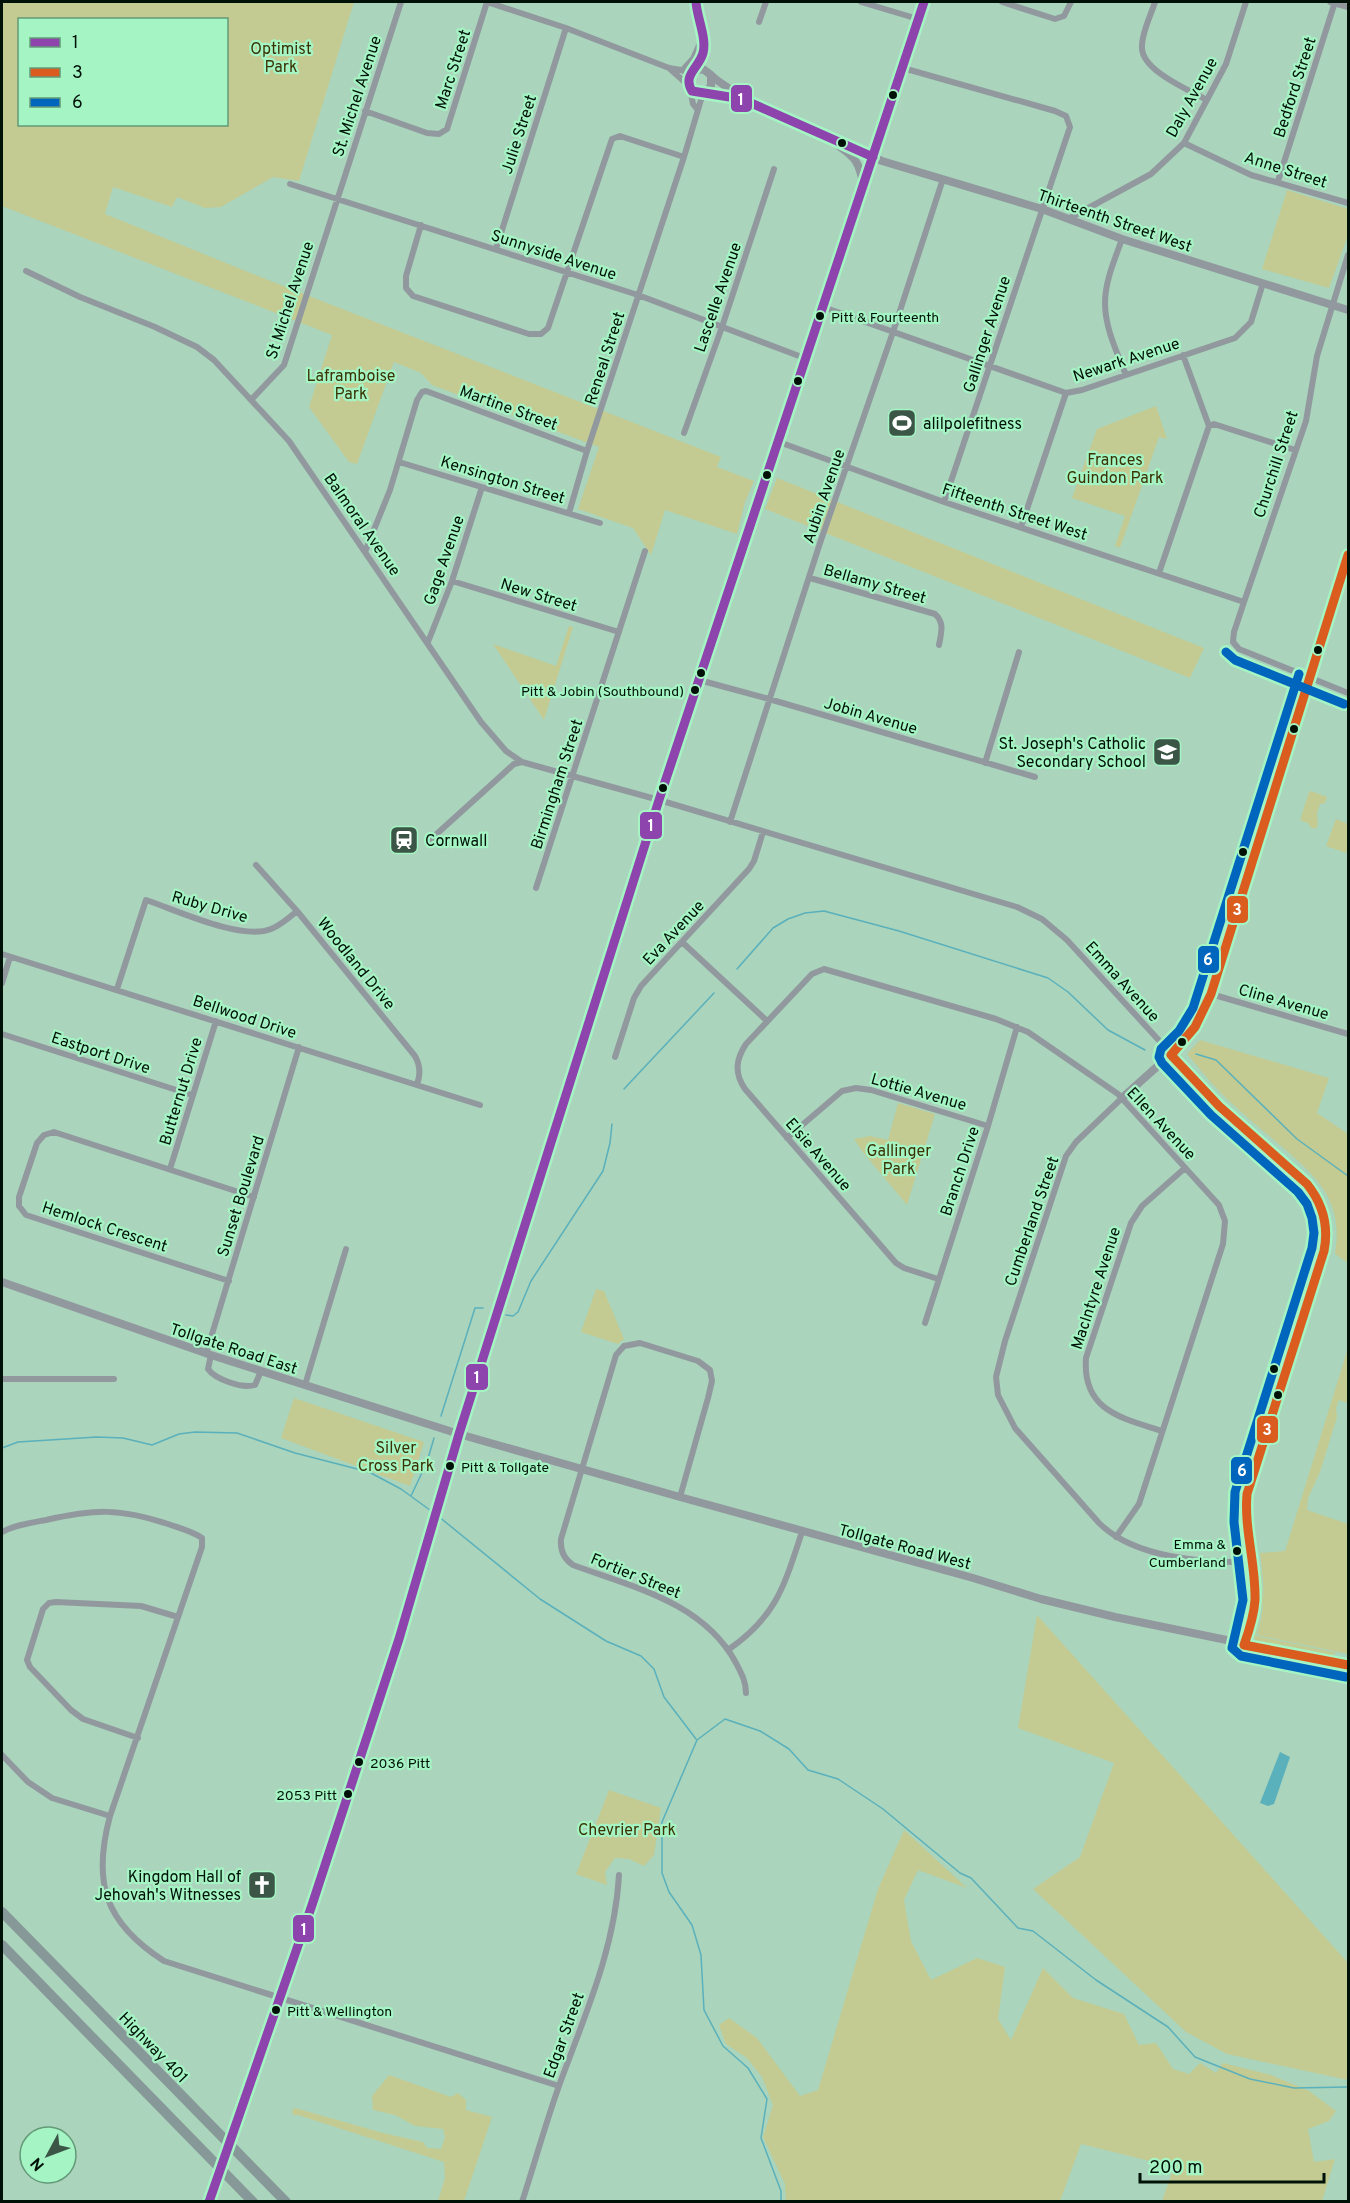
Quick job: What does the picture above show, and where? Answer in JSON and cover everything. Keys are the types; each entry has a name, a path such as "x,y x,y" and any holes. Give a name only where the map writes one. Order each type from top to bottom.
{"highway":[{"name":"Highway 401","path":"2,1912 286,2202"},
{"path":"2,1945 253,2202"}],"street":[{"name":"St. Michel Avenue","path":"337,199 401,2"},
{"name":"Marc Street","path":"365,111 427,133 438,134 447,129 487,2"},
{"path":"487,2 566,28 669,68 690,71 702,69 719,83 734,90 742,99"},
{"path":"696,2 697,17 703,39 703,52 688,77 693,104 697,109"},
{"path":"759,22 766,2"},
{"path":"861,2 918,20"},
{"path":"209,2202 399,1639 459,1434 659,800 761,487 807,359 924,2"},
{"path":"1002,2 1055,19 1064,16 1071,2"},
{"path":"1155,2 1142,46 1143,57 1155,71 1208,100"},
{"name":"Daly Avenue","path":"1068,219 1151,174 1184,143 1226,64 1246,2"},
{"path":"1333,2 1348,7"},
{"name":"Bedford Street","path":"1278,181 1333,2"},
{"name":"Julie Street","path":"496,249 566,28"},
{"path":"669,68 697,93 742,99 829,139 853,156 860,170 863,184"},
{"name":"Gallinger Avenue","path":"903,68 1066,116 1070,127 944,502"},
{"path":"704,93 711,86 711,75"},
{"name":"Reneal Street","path":"569,513 587,451 704,93"},
{"path":"421,225 406,276 406,288 413,296 530,334 541,334 548,328 612,139 621,136 684,157"},
{"name":"Thirteenth Street West","path":"829,139 873,157 1042,209 1122,239 1348,310"},
{"name":"Anne Street","path":"1184,143 1251,175 1348,202"},
{"name":"Lascelle Avenue","path":"684,434 774,169"},
{"name":"Aubin Avenue","path":"730,822 820,543 848,466 943,179"},
{"name":"Sunnyside Avenue","path":"290,184 638,295 807,359"},
{"name":"St Michel Avenue","path":"251,400 284,365 337,199"},
{"path":"1122,239 1106,290 1105,304 1109,330 1125,375"},
{"name":"Churchill Street","path":"1310,678 1239,649 1233,642 1234,632 1305,421 1317,356 1348,255"},
{"name":"Balmoral Avenue","path":"26,271 80,297 155,327 196,347 214,360 289,441 482,722 506,751 522,762 659,800"},
{"name":"Newark Avenue","path":"1021,527 1066,393 1082,390 1235,338 1251,322 1263,283"},
{"path":"823,307 1066,393"},
{"path":"1159,573 1209,426 1183,355"},
{"name":"Martine Street","path":"399,462 417,400 422,392 426,391 587,451"},
{"path":"1209,426 1214,424 1295,450"},
{"name":"Fifteenth Street West","path":"779,442 944,502 1244,602"},
{"path":"365,552 399,462"},
{"name":"Kensington Street","path":"399,462 600,523"},
{"name":"Gage Avenue","path":"428,642 452,581 482,487"},
{"name":"Birmingham Street","path":"536,888 645,551"},
{"name":"Cumberland Street","path":"1251,1562 1186,1560 1131,1545 1116,1537 1099,1523 1015,1428 998,1395 996,1377 1005,1341 1066,1156 1076,1142 1122,1098 1172,1055 1194,1031 1204,1013 1348,555"},
{"name":"Bellamy Street","path":"810,578 935,614 940,618 942,626 939,645"},
{"name":"New Street","path":"452,581 619,632"},
{"path":"985,763 1019,652"},
{"path":"1310,678 1348,693"},
{"name":"Jobin Avenue","path":"699,680 1035,777"},
{"path":"430,840 514,764 522,762"},
{"name":"Emma Avenue","path":"659,800 1009,905 1034,915 1067,940 1219,1106 1311,1189 1322,1210 1326,1226 1326,1243 1247,1494 1245,1511 1254,1606 1244,1645"},
{"name":"Eva Avenue","path":"615,1057 635,995 645,981 749,869 754,861 763,832"},
{"name":"Woodland Drive","path":"256,865 297,911 415,1056 419,1064 420,1078 417,1084"},
{"name":"Ruby Drive","path":"117,989 146,900 230,929 252,932 269,930 284,922 297,911"},
{"path":"682,942 766,1020"},
{"name":"Bellwood Drive","path":"2,954 480,1105"},
{"path":"2,983 10,957"},
{"name":"Ellen Avenue","path":"766,1020 812,974 824,969 1017,1027 1122,1098 1218,1204 1225,1221 1225,1232 1138,1504 1116,1537"},
{"name":"Cline Avenue","path":"1211,994 1348,1034"},
{"name":"Elsie Avenue","path":"766,1020 739,1055 737,1071 745,1089 896,1263 904,1268 939,1279"},
{"name":"Butternut Drive","path":"170,1169 216,1021"},
{"name":"Branch Drive","path":"924,1323 988,1126 1017,1027"},
{"name":"Eastport Drive","path":"2,1034 192,1095"},
{"name":"Sunset Boulevard","path":"209,1354 299,1047"},
{"name":"Lottie Avenue","path":"788,1138 842,1092 856,1088 871,1090 988,1126"},
{"name":"Hemlock Crescent","path":"229,1281 27,1215 19,1206 19,1197 37,1143 49,1133 58,1132 254,1197"},
{"name":"MacIntyre Avenue","path":"1162,1431 1116,1416 1102,1406 1088,1383 1086,1358 1131,1223 1142,1206 1185,1168"},
{"path":"305,1385 346,1249"},
{"name":"Tollgate Road East","path":"2,1282 209,1354 459,1434"},
{"name":"Fortier Street","path":"680,1497 708,1398 712,1375 698,1360 640,1344 624,1346 616,1354 561,1539 561,1549 573,1565 666,1600 687,1611 710,1628 728,1650 746,1684 746,1693"},
{"path":"209,1354 208,1369 212,1375 246,1387 255,1385 261,1371"},
{"path":"2,1379 114,1379"},
{"name":"Tollgate Road West","path":"459,1434 1041,1599 1244,1645 1348,1665"},
{"path":"2,1532 19,1525 79,1512 122,1512 141,1515 202,1538 202,1546 110,1816 101,1859 102,1878 110,1903 124,1928 142,1947 164,1961 559,2086"},
{"path":"728,1650 758,1626 777,1601 784,1588 802,1532"},
{"path":"138,1738 83,1719 71,1710 30,1667 27,1660 40,1618 46,1605 56,1602 141,1605 177,1617"},
{"path":"2,1755 28,1782 52,1798 110,1816"},
{"name":"Edgar Street","path":"522,2202 559,2086 605,1960 618,1895 619,1875"}],"green space":[{"path":"2,2 354,2 299,181 273,177 221,207 205,208 177,197 172,207 113,187 105,214 721,457 717,467 754,481 745,502 737,534 665,510 651,555 633,528 578,509 599,447 432,385 421,373 394,362 357,464 349,462 309,407 332,335 2,206"},
{"path":"1287,190 1348,209 1348,235 1329,288 1262,269"},
{"name":"Frances Guindon Park","path":"1156,406 1167,439 1159,437 1120,548 1115,546 1125,516 1072,498 1097,429"},
{"path":"777,478 1204,648 1190,678 765,509"},
{"path":"569,626 573,627 544,720 493,644 556,666"},
{"path":"1311,791 1327,797 1325,803 1320,804 1317,813 1318,825 1315,829 1300,820"},
{"path":"1336,819 1348,824 1346,853 1326,846"},
{"path":"1200,1040 1329,1078 1317,1113 1348,1134 1348,1263 1335,1254 1336,1221 1333,1208 1320,1184 1299,1162 1222,1094 1187,1054"},
{"name":"Gallinger Park","path":"898,1103 935,1114 907,1205 854,1139 870,1136 888,1140"},
{"path":"596,1289 604,1291 624,1339 618,1344 581,1332"},
{"path":"1348,1348 1348,1403 1339,1400 1336,1408 1337,1417 1320,1472 1308,1498 1307,1510 1348,1524 1348,1654 1257,1635 1262,1614 1263,1594 1260,1553 1285,1551"},
{"name":"Silver Cross Park","path":"294,1398 424,1442 410,1486 281,1438"},
{"path":"1261,1570 1263,1601 1256,1635 1252,1634 1259,1600 1257,1571"},
{"path":"1037,1615 1348,1963 1348,2080 1227,2054 1186,2032 1033,1889 1080,1857 1114,1763 1018,1728"},
{"path":"1252,1635 1337,1653 1331,1656 1258,1643"},
{"name":"Chevrier Park","path":"609,1790 661,1808 654,1855 644,1866 629,1859 615,1858 605,1872 607,1885 576,1874"},
{"path":"904,1830 967,1888 918,1870 904,1900 911,1941 931,1980 977,1958 1005,1967 998,2019 1011,2040 1043,1968 1073,1998 1124,2014 1139,2045 1156,2043 1173,2069 1189,2074 1200,2063 1216,2073 1223,2063 1271,2075 1309,2091 1336,2111 1329,2121 1308,2129 1314,2162 1335,2159 1322,2201 1162,2201 1174,2167 1081,2144 1060,2201 786,2201 785,2184 763,2137 773,2105 762,2077 747,2058 726,2044 719,2025 729,2018 757,2038 800,2096 818,2090 878,1889"},
{"path":"389,2075 451,2097 458,2093 466,2100 466,2110 492,2117 464,2201 438,2201 445,2178 444,2162 293,2115 292,2110 295,2108 423,2142 427,2148 441,2149 445,2137 443,2129 415,2126 395,2115 373,2110 372,2096"}],"water":[{"path":"1280,1752 1290,1757 1274,1804 1268,1806 1260,1803"}],"waterway":[{"path":"737,969 773,928 805,913 824,911 899,931 1048,978 1068,992 1108,1030 1145,1050"},
{"path":"624,1089 714,993"},
{"path":"1196,1054 1216,1060 1297,1139 1348,1176"},
{"path":"506,1315 513,1316 518,1312 531,1281 603,1171 612,1124"},
{"path":"441,1416 475,1308 483,1308"},
{"path":"2,1448 18,1442 97,1437 123,1438 152,1445 179,1434 237,1433 295,1453 369,1472 401,1489 434,1513"},
{"path":"411,1496 427,1462 434,1438"},
{"path":"438,1516 540,1599 606,1641 641,1656 654,1669 664,1697 696,1739"},
{"path":"781,2202 781,2191 761,2138 767,2099 748,2068 723,2046 704,2010 701,1955 692,1925 669,1892 662,1873 662,1822 697,1740 725,1719 760,1731 789,1749 808,1770 838,1779 883,1809 960,1873 971,1878 1018,1928 1033,1931 1096,1980 1168,2027 1195,2057 1250,2079 1294,2088 1348,2087"}],"transit line":[{"name":"1","path":"696,2 704,47 701,58 690,76 689,85 692,91 742,99 873,157"},
{"name":"1","path":"209,2202 312,1905 399,1639 459,1434 659,800 924,2"},
{"name":"3","path":"1348,555 1211,994 1195,1027 1171,1055 1219,1106 1307,1184 1321,1207 1326,1233 1324,1251 1247,1494 1247,1521 1255,1600 1244,1645 1348,1665"},
{"name":"6","path":"1226,652 1235,660 1344,704"},
{"name":"6","path":"1299,674 1193,1008 1179,1031 1161,1049 1159,1057 1211,1115 1298,1192 1307,1204 1314,1233 1312,1248 1235,1492 1234,1522 1243,1600 1232,1648 1241,1656 1346,1677"}],"place":[{"name":"Pitt & Fourteenth","path":"820,316"},
{"name":"alilpolefitness","path":"902,423"},
{"name":"Pitt & Jobin (Southbound)","path":"695,690"},
{"name":"St. Joseph's Catholic Secondary School","path":"1167,752"},
{"name":"Cornwall","path":"404,840"},
{"name":"Pitt & Tollgate","path":"450,1466"},
{"name":"Emma & Cumberland","path":"1237,1551"},
{"name":"2036 Pitt","path":"359,1762"},
{"name":"2053 Pitt","path":"348,1794"},
{"name":"Kingdom Hall of Jehovah's Witnesses","path":"262,1885"},
{"name":"Pitt & Wellington","path":"276,2010"}],"park label":[{"name":"Optimist Park","path":"281,57"},
{"name":"Laframboise Park","path":"351,384"}]}
